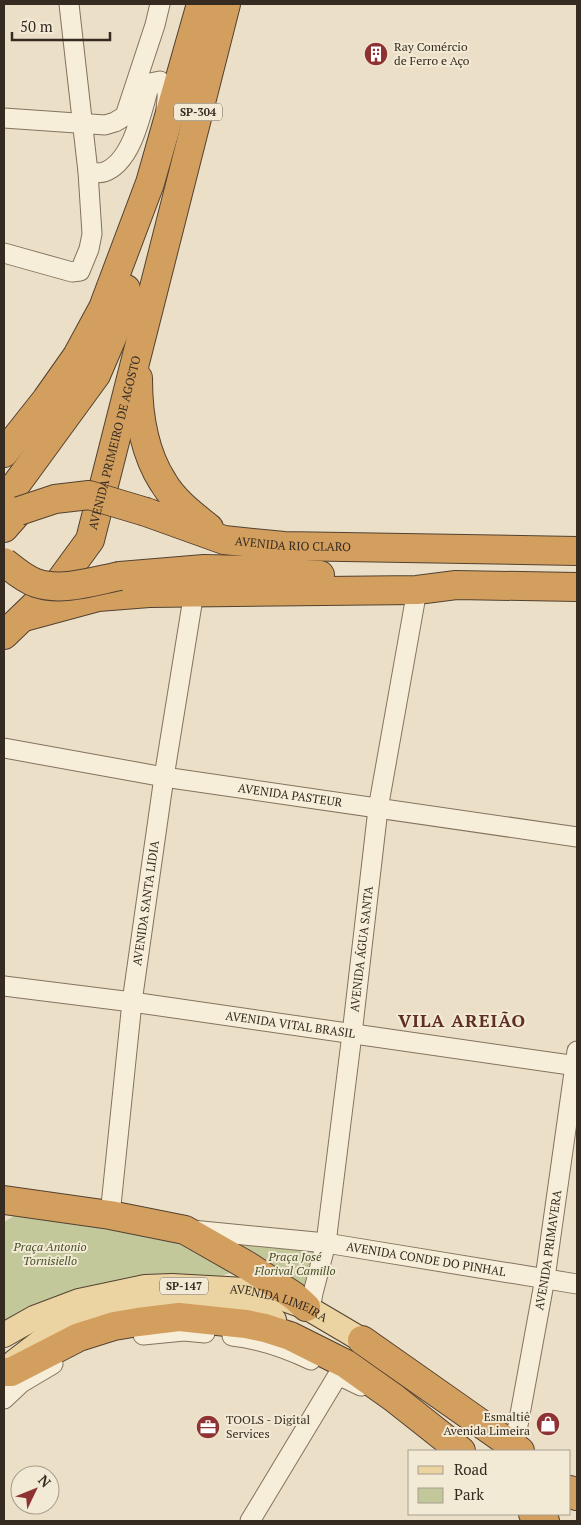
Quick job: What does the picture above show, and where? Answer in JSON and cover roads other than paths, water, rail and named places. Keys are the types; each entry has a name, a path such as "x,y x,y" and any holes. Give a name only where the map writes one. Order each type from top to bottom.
{"highway":[{"name":"SP-304","path":"150,183 201,4"},
{"name":"AVENIDA PRIMEIRO DE AGOSTO","path":"12,627 60,581 90,540 226,4"},
{"path":"4,452 46,400 90,334 104,308 150,183"},
{"path":"9,513 96,375 114,333 150,183"},
{"path":"139,344 138,398 145,445 163,482 184,507 224,540"},
{"name":"AVENIDA RIO CLARO","path":"9,513 55,499 90,495 146,512 224,540 284,546 577,551"},
{"path":"4,562 34,583 50,586 74,585 120,576 204,569 383,576 456,584 577,587"},
{"path":"12,627 98,597 194,592 417,590 456,584"},
{"name":"AVENIDA CONDE DO PINHAL","path":"4,1200 110,1215 184,1230 255,1271 294,1296 308,1308"},
{"name":"AVENIDA LIMEIRA","path":"4,1372 11,1372 79,1337 114,1326 179,1317 246,1324 290,1336 342,1369 394,1398 460,1450"},
{"name":"AVENIDA LIMEIRA","path":"362,1340 517,1449"},
{"path":"534,1515 545,1521"}],"main road":[{"name":"AVENIDA LIMEIRA","path":"4,1335 34,1318 79,1300 145,1287 200,1287 245,1290 281,1298 308,1308 362,1340"},
{"name":"AVENIDA LIMEIRA","path":"4,1372 44,1339 83,1318 166,1302 199,1303 240,1309 264,1316 304,1334 342,1369"}],"street":[{"path":"4,253 72,272 80,271 89,249 92,234 88,172 69,4"},
{"path":"4,118 105,124 115,122 125,116 160,4"},
{"path":"155,25 153,58 155,82"},
{"path":"88,172 103,173 118,164 132,143 150,83 160,80 167,91 163,141"},
{"path":"115,122 129,133 132,143"},
{"name":"AVENIDA ÁGUA SANTA","path":"308,1308 326,1243 378,809 417,590"},
{"name":"AVENIDA SANTA LIDIA","path":"110,1215 132,1002 164,777 194,592"},
{"name":"AVENIDA PASTEUR","path":"4,748 164,777 577,837"},
{"name":"AVENIDA VITAL BRASIL","path":"4,986 132,1002 352,1034 577,1061"},
{"name":"AVENIDA PRIMAVERA","path":"517,1449 545,1278 577,1061"},
{"name":"AVENIDA CONDE DO PINHAL","path":"184,1230 326,1243 577,1284"},
{"path":"4,1399 22,1383 55,1363 90,1346 128,1336 184,1330 251,1338 342,1369 250,1521"}],"place":[{"name":"Ray Comércio de Ferro e Aço","path":"376,54"},
{"name":"Esmaltiê Avenida Limeira","path":"548,1424"},
{"name":"TOOLS - Digital Services","path":"208,1427"}],"district":[{"name":"VILA AREIÃO","path":"462,1021"}],"park label":[{"name":"Praça Antonio Tornisiello","path":"50,1254"},
{"name":"Praça José Florival Camillo","path":"295,1264"}]}
